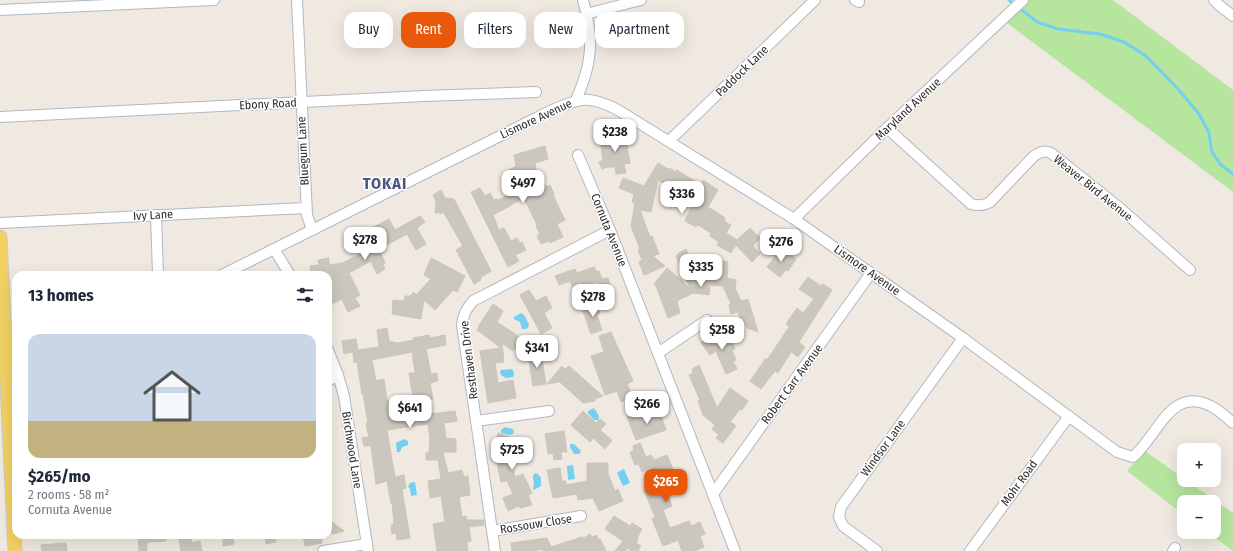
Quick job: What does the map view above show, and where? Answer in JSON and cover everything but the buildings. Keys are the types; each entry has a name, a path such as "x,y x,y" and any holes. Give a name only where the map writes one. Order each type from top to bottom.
{"main road":[{"path":"0,237 11,361 11,380 5,451 12,521"},
{"path":"14,539 15,551"}],"street":[{"path":"0,10 145,1 214,0"},
{"name":"Bluegum Lane","path":"297,0 306,208 308,221 312,230"},
{"path":"583,0 586,12"},
{"path":"587,14 641,0"},
{"name":"Paddock Lane","path":"669,141 815,0"},
{"path":"1214,0 1233,16"},
{"name":"Maryland Avenue","path":"794,219 887,128 1022,1"},
{"path":"576,100 581,90 590,50 587,20"},
{"name":"Ebony Road","path":"0,117 536,92"},
{"name":"Lismore Avenue","path":"230,271 552,110 576,100 596,100 669,141 794,219 963,338 1117,452 1133,457 1141,450 1169,413 1182,402 1201,402 1216,409 1233,423"},
{"name":"Weaver Bird Avenue","path":"887,128 971,204 978,206 985,205 990,202 1039,152 1046,151 1051,153 1121,209 1190,270"},
{"name":"Cornuta Avenue","path":"578,155 610,230 735,551"},
{"name":"Ivy Lane","path":"0,222 306,208"},
{"path":"156,214 158,271"},
{"name":"Resthaven Drive","path":"495,551 462,326 463,316 467,307 473,301 610,230"},
{"path":"274,249 288,271"},
{"name":"Robert Carr Avenue","path":"713,494 871,273"},
{"path":"658,353 707,320"},
{"name":"Windsor Lane","path":"877,551 844,526 839,517 841,507 963,338"},
{"name":"Birchwood Lane","path":"332,360 344,396 367,548"},
{"path":"332,378 338,375"},
{"path":"476,421 549,411"},
{"name":"Mohr Road","path":"970,551 1069,416"},
{"name":"Rossouw Close","path":"492,531 581,516"},
{"path":"323,551 367,548"}],"green space":[{"path":"1023,0 1113,0 1233,90 1233,192 1003,20"},
{"path":"1145,451 1177,474 1177,487 1196,487 1207,495 1177,495 1177,510 1127,471"},
{"path":"1221,505 1233,513 1233,551 1217,539 1221,539"}],"water":[{"path":"521,313 524,315 529,324 528,328 526,329 522,329 520,322 514,319 514,317"},
{"path":"512,369 514,375 513,377 506,378 501,375 501,370"},
{"path":"594,408 599,416 598,420 594,420 588,413 588,411"},
{"path":"505,427 513,429 514,433 510,435 501,433 501,430"},
{"path":"404,439 408,441 408,445 402,447 400,452 397,452 396,443"},
{"path":"570,444 574,444 581,452 579,454 574,454"},
{"path":"573,465 575,479 568,480 567,466"},
{"path":"624,469 630,483 623,486 617,473"},
{"path":"535,473 541,478 541,486 534,490 533,476"},
{"path":"415,482 417,495 411,496 408,486 410,483"}],"waterway":[{"path":"1009,0 1037,22 1058,29 1100,34 1124,42 1146,56 1178,89 1199,114 1209,133 1212,152 1221,165 1233,174"}],"district":[{"name":"TOKAI","path":"385,183"}]}
